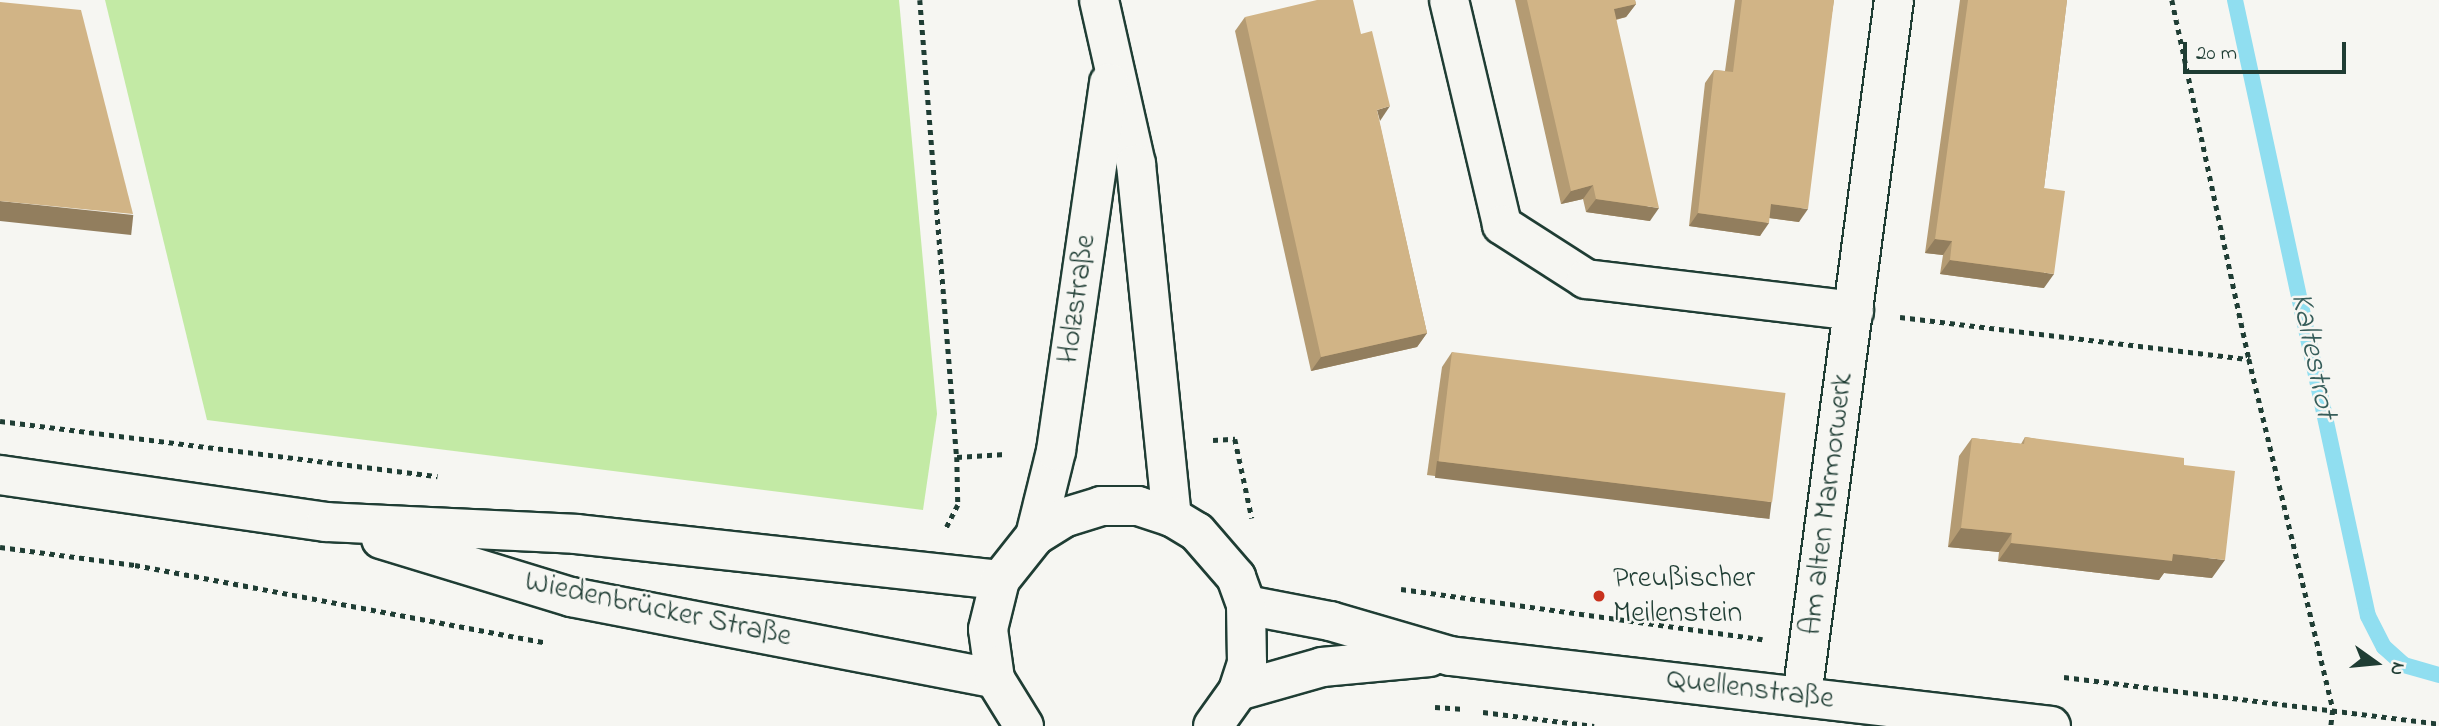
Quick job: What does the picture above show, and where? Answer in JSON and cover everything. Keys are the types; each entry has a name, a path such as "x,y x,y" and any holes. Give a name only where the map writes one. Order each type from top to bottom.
{"street":[{"name":"Holzstraße","path":"1099,0 1136,164 1172,517"},
{"path":"1450,0 1502,225 1586,279 1854,311"},
{"name":"Am alten Marmorwerk","path":"1802,696 1894,0"},
{"name":"Holzstraße","path":"1035,536 1056,451 1112,60"},
{"name":"Wiedenbrücker Straße","path":"0,475 326,522 576,534 1000,580"},
{"path":"1024,726 995,679 988,629 1000,580 1035,536 1066,517 1101,506 1138,506 1172,517 1219,552 1236,577 1246,605 1247,663 1238,691 1213,726"},
{"name":"Wiedenbrücker Straße","path":"326,522 571,597 995,679"},
{"name":"Quellenstraße","path":"1246,605 1330,621 1450,656 2051,726"},
{"name":"Quellenstraße","path":"1238,691 1322,667 1450,656"}],"path":[{"path":"920,0 957,457"},
{"path":"2172,0 2249,359 2333,710 2331,726"},
{"path":"1854,311 2249,359"},
{"path":"0,547 135,565 558,645"},
{"path":"1389,587 1810,646"},
{"path":"2058,676 2439,724"},
{"path":"1424,706 1464,709"},
{"path":"1477,711 1594,726"}],"green space":[{"path":"105,0 899,0 937,414 923,510 207,420"}],"building":[{"path":"1317,0 1353,0 1361,34 1372,31 1390,106 1377,110 1427,333 1321,357 1245,17"},
{"path":"1527,0 1635,0 1636,4 1614,9 1659,208 1596,199 1593,185 1571,191"},
{"path":"1742,0 1834,0 1808,209 1771,204 1769,223 1698,213 1714,70 1733,72"},
{"path":"1968,0 2067,0 2044,188 2065,191 2054,274 1950,260 1952,241 1935,239"},
{"path":"0,2 81,10 133,214 0,201"},
{"path":"1452,352 1785,393 1772,502 1439,461"},
{"path":"2025,437 2184,458 2184,465 2235,471 2225,560 2173,554 2172,561 2011,543 2012,533 1961,528 1972,438 2024,444"}],"waterway":[{"name":"Kaltestrot","path":"2235,0 2368,616 2384,647 2404,665 2439,675"}],"place":[{"name":"Preußischer Meilenstein","path":"1599,596"}]}
